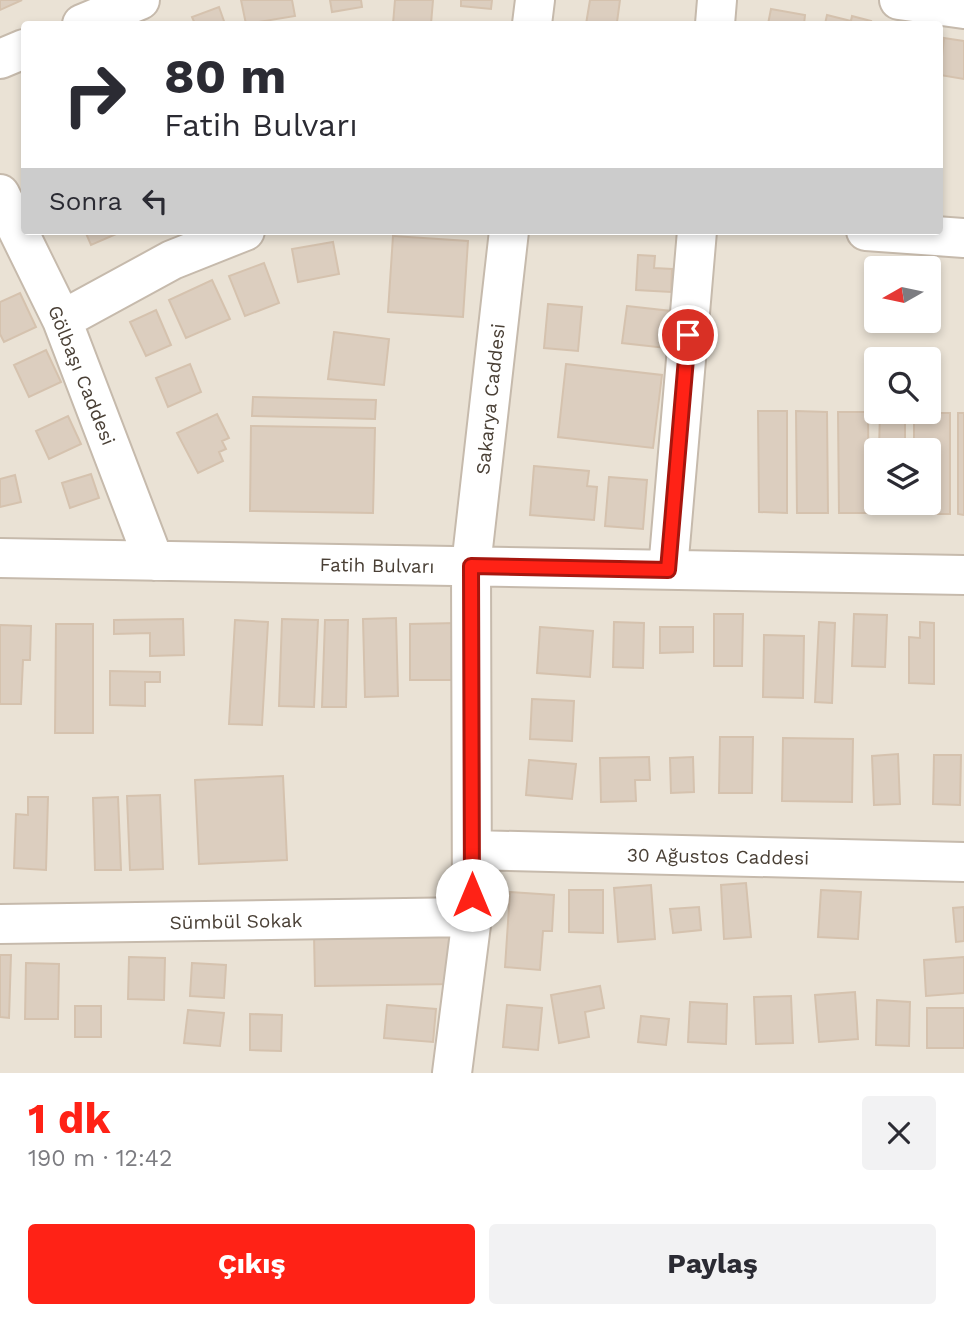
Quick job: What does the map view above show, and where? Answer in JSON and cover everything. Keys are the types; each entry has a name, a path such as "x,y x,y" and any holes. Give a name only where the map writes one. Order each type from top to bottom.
{"street":[{"path":"89,21 140,0"},
{"path":"532,21 535,0"},
{"path":"715,21 718,0"},
{"path":"899,0 964,9"},
{"path":"0,59 21,50"},
{"name":"Gölbaşı Caddesi","path":"0,194 62,320 154,561"},
{"path":"62,320 172,260 235,235"},
{"name":"Sakarya Caddesi","path":"452,1073 472,917 471,566 506,235"},
{"path":"668,570 697,235"},
{"path":"922,235 964,238"},
{"name":"Fatih Bulvarı","path":"0,558 964,575"},
{"name":"30 Ağustos Caddesi","path":"472,850 964,862"},
{"name":"Sümbül Sokak","path":"0,924 472,917"}],"shaded area":[{"path":"0,0 964,0 964,1073 0,1073"}],"building":[{"path":"0,0 22,0 0,10"},
{"path":"241,0 292,0 295,16 245,21"},
{"path":"330,0 361,0 362,7 332,12"},
{"path":"395,0 433,0 431,21 393,21"},
{"path":"461,0 492,0 491,9 461,6"},
{"path":"590,0 620,0 617,21 586,21"},
{"path":"219,7 224,21 194,21 192,17"},
{"path":"771,9 805,15 804,21 769,21"},
{"path":"827,15 851,21 826,21"},
{"path":"852,16 871,21 851,21"},
{"path":"944,38 964,41 964,79 943,76"},
{"path":"87,235 114,235 91,245"},
{"path":"393,236 468,241 463,317 388,312"},
{"path":"333,242 339,274 298,282 292,249"},
{"path":"638,255 655,256 654,268 672,269 671,292 636,290"},
{"path":"264,263 279,303 245,316 229,276"},
{"path":"212,280 230,319 186,338 169,300"},
{"path":"20,293 36,327 4,342 0,334 0,302"},
{"path":"548,304 582,307 578,351 544,348"},
{"path":"627,306 671,311 666,348 622,343"},
{"path":"156,310 171,345 146,356 130,322"},
{"path":"334,332 389,339 384,385 328,379"},
{"path":"46,350 61,382 29,397 14,365"},
{"path":"190,364 201,392 168,407 156,378"},
{"path":"566,364 662,375 653,448 558,437"},
{"path":"253,397 376,400 375,419 252,416"},
{"path":"758,411 787,411 787,513 759,512"},
{"path":"796,411 827,412 828,513 797,513"},
{"path":"838,412 864,412 864,424 868,424 868,438 864,438 864,513 839,513"},
{"path":"941,413 950,413 950,514 941,514 941,438 914,438 914,424 941,424"},
{"path":"958,413 964,413 964,515 958,514"},
{"path":"217,414 229,438 222,441 226,449 219,452 223,461 198,473 177,433"},
{"path":"68,416 81,444 49,459 36,431"},
{"path":"880,424 905,424 905,438 879,438"},
{"path":"251,426 375,428 373,513 250,511"},
{"path":"534,466 589,471 587,486 597,487 594,520 530,515"},
{"path":"91,474 99,498 70,508 62,483"},
{"path":"15,475 21,502 0,507 0,479"},
{"path":"609,477 647,480 643,529 605,526"},
{"path":"714,614 743,614 742,666 714,666"},
{"path":"854,614 887,615 885,667 852,666"},
{"path":"396,618 398,696 365,697 363,619"},
{"path":"183,619 184,655 150,656 150,633 114,634 114,620"},
{"path":"282,619 318,620 314,707 279,706"},
{"path":"235,620 268,622 262,725 229,724"},
{"path":"325,620 348,620 346,707 322,707"},
{"path":"614,622 644,623 643,668 613,667"},
{"path":"819,622 835,623 832,703 815,702"},
{"path":"920,622 934,623 934,684 909,683 909,637 920,638"},
{"path":"457,623 457,680 410,680 410,624"},
{"path":"56,624 93,624 93,733 55,733"},
{"path":"0,625 31,626 30,660 23,660 21,704 0,704"},
{"path":"540,627 593,631 590,677 537,673"},
{"path":"660,627 693,627 693,652 660,653"},
{"path":"764,635 804,636 803,698 763,697"},
{"path":"110,671 160,672 160,682 145,682 145,706 110,705"},
{"path":"532,699 574,701 572,741 530,739"},
{"path":"720,737 753,737 752,793 719,793"},
{"path":"783,738 853,739 852,802 782,801"},
{"path":"898,754 900,804 874,805 872,756"},
{"path":"934,755 961,755 960,805 933,804"},
{"path":"649,757 650,780 635,780 636,801 601,802 600,758"},
{"path":"693,757 694,792 671,793 670,758"},
{"path":"529,760 576,764 572,799 526,795"},
{"path":"283,776 287,860 199,864 195,780"},
{"path":"160,795 163,869 130,870 127,796"},
{"path":"28,797 48,797 46,870 14,868 16,814 28,815"},
{"path":"118,797 121,870 95,870 93,798"},
{"path":"746,883 751,937 724,939 721,885"},
{"path":"651,885 655,939 618,942 614,888"},
{"path":"569,890 603,890 603,933 569,932"},
{"path":"821,890 861,892 858,939 818,937"},
{"path":"510,892 554,895 552,931 543,931 540,970 505,967"},
{"path":"699,907 701,930 673,933 670,909"},
{"path":"964,907 964,941 956,942 953,908"},
{"path":"454,932 455,984 315,986 314,934"},
{"path":"0,955 11,955 9,1018 0,1017"},
{"path":"129,957 165,958 164,1000 128,999"},
{"path":"964,957 964,993 926,996 924,960"},
{"path":"26,963 59,964 58,1019 25,1019"},
{"path":"192,963 226,965 224,998 190,996"},
{"path":"600,986 604,1008 585,1012 589,1037 559,1043 551,995"},
{"path":"855,992 858,1039 819,1042 815,995"},
{"path":"791,996 793,1043 756,1044 754,997"},
{"path":"877,1000 910,1002 909,1046 876,1045"},
{"path":"690,1002 727,1004 726,1044 688,1042"},
{"path":"387,1005 436,1009 433,1042 384,1038"},
{"path":"507,1005 542,1008 538,1050 503,1047"},
{"path":"75,1006 101,1006 101,1037 75,1037"},
{"path":"927,1008 964,1008 964,1048 927,1048"},
{"path":"188,1010 224,1013 220,1046 184,1043"},
{"path":"250,1014 282,1015 281,1051 250,1050"},
{"path":"641,1016 669,1019 666,1045 638,1042"}],"route":[{"path":"472,895 471,566 668,570 688,335"}]}
